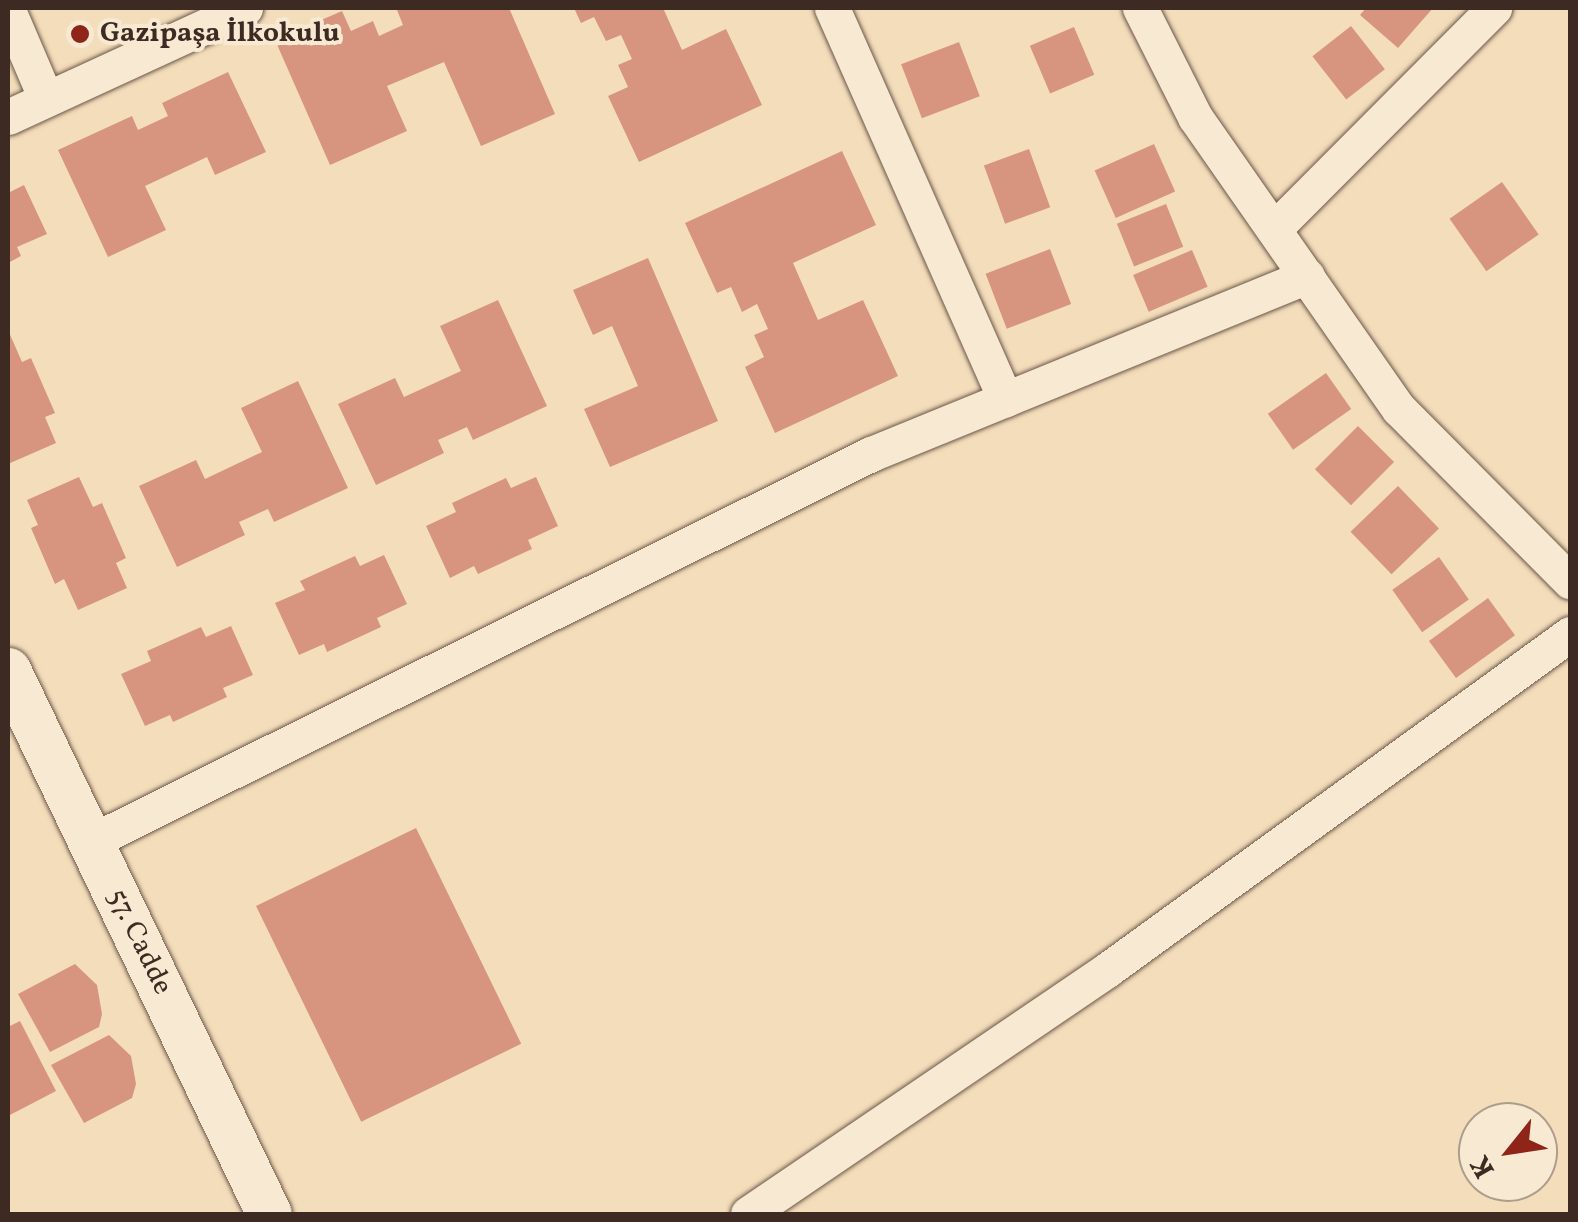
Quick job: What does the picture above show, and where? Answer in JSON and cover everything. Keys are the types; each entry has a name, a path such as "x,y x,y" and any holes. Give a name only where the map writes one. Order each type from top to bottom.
{"street":[{"path":"8,116 245,8"},
{"path":"832,8 1005,399"},
{"path":"1140,8 1196,117 1400,409 1570,581"},
{"path":"1274,229 1494,8"},
{"path":"8,10 46,99"},
{"path":"90,842 871,454 1307,276"},
{"path":"748,1214 1107,970 1570,634"},
{"name":"57. Cadde","path":"8,670 269,1214"}],"building":[{"path":"509,8 555,114 481,146 444,62 387,86 407,131 330,165 275,40 342,11 351,31 373,21 379,36 403,25 397,10"},
{"path":"574,8 663,8 682,50 726,29 762,105 639,162 608,96 628,87 618,65 632,59 621,35 606,41 594,17 581,23"},
{"path":"1366,8 1433,8 1398,48 1360,15"},
{"path":"1351,26 1385,69 1346,100 1312,56"},
{"path":"1074,27 1094,75 1050,94 1030,46"},
{"path":"959,42 980,96 922,118 901,64"},
{"path":"228,72 266,152 215,175 207,157 145,186 166,230 108,257 58,150 132,116 138,130 168,116 162,103"},
{"path":"1154,144 1175,192 1116,218 1095,170"},
{"path":"1029,149 1050,207 1005,224 984,165"},
{"path":"842,151 876,225 793,263 818,320 863,300 898,376 775,433 745,367 764,357 754,335 768,329 757,304 742,312 731,287 717,293 685,223"},
{"path":"1502,182 1539,234 1486,271 1450,219"},
{"path":"24,185 47,234 17,247 21,256 8,263 8,193"},
{"path":"1166,204 1183,247 1134,267 1117,224"},
{"path":"1050,249 1071,304 1007,329 986,274"},
{"path":"1192,250 1208,287 1149,312 1133,275"},
{"path":"648,258 718,421 610,467 584,409 638,386 612,326 593,335 573,290"},
{"path":"498,300 547,406 473,440 467,427 438,440 444,453 376,485 338,404 395,378 404,397 461,371 440,326"},
{"path":"8,330 22,362 31,358 55,413 45,417 56,443 8,464"},
{"path":"1326,373 1351,409 1293,450 1268,414"},
{"path":"298,381 348,488 274,522 268,509 239,522 245,535 177,567 139,486 196,460 205,479 262,452 241,408"},
{"path":"1358,426 1394,462 1351,505 1315,469"},
{"path":"79,477 93,507 102,503 126,558 116,563 127,588 78,610 64,579 55,584 31,528 38,525 27,500"},
{"path":"536,477 558,526 528,540 532,549 478,574 474,566 450,578 426,526 456,512 452,503 506,478 511,488"},
{"path":"1398,486 1439,528 1392,574 1351,532"},
{"path":"384,555 407,604 377,618 381,627 327,652 324,644 299,655 275,603 305,590 300,581 355,556 360,566"},
{"path":"1439,557 1469,600 1422,632 1392,590"},
{"path":"1488,598 1515,635 1456,678 1429,641"},
{"path":"231,626 253,675 223,688 227,697 173,722 170,715 145,726 121,674 151,661 147,651 201,627 206,637"},
{"path":"416,828 521,1044 361,1122 256,906"},
{"path":"75,964 97,985 102,1014 99,1027 50,1052 18,994"},
{"path":"20,1021 56,1091 8,1116 8,1027"},
{"path":"109,1035 131,1056 136,1084 132,1098 84,1123 51,1065"}],"place":[{"name":"Gazipaşa İlkokulu","path":"80,34"}]}
